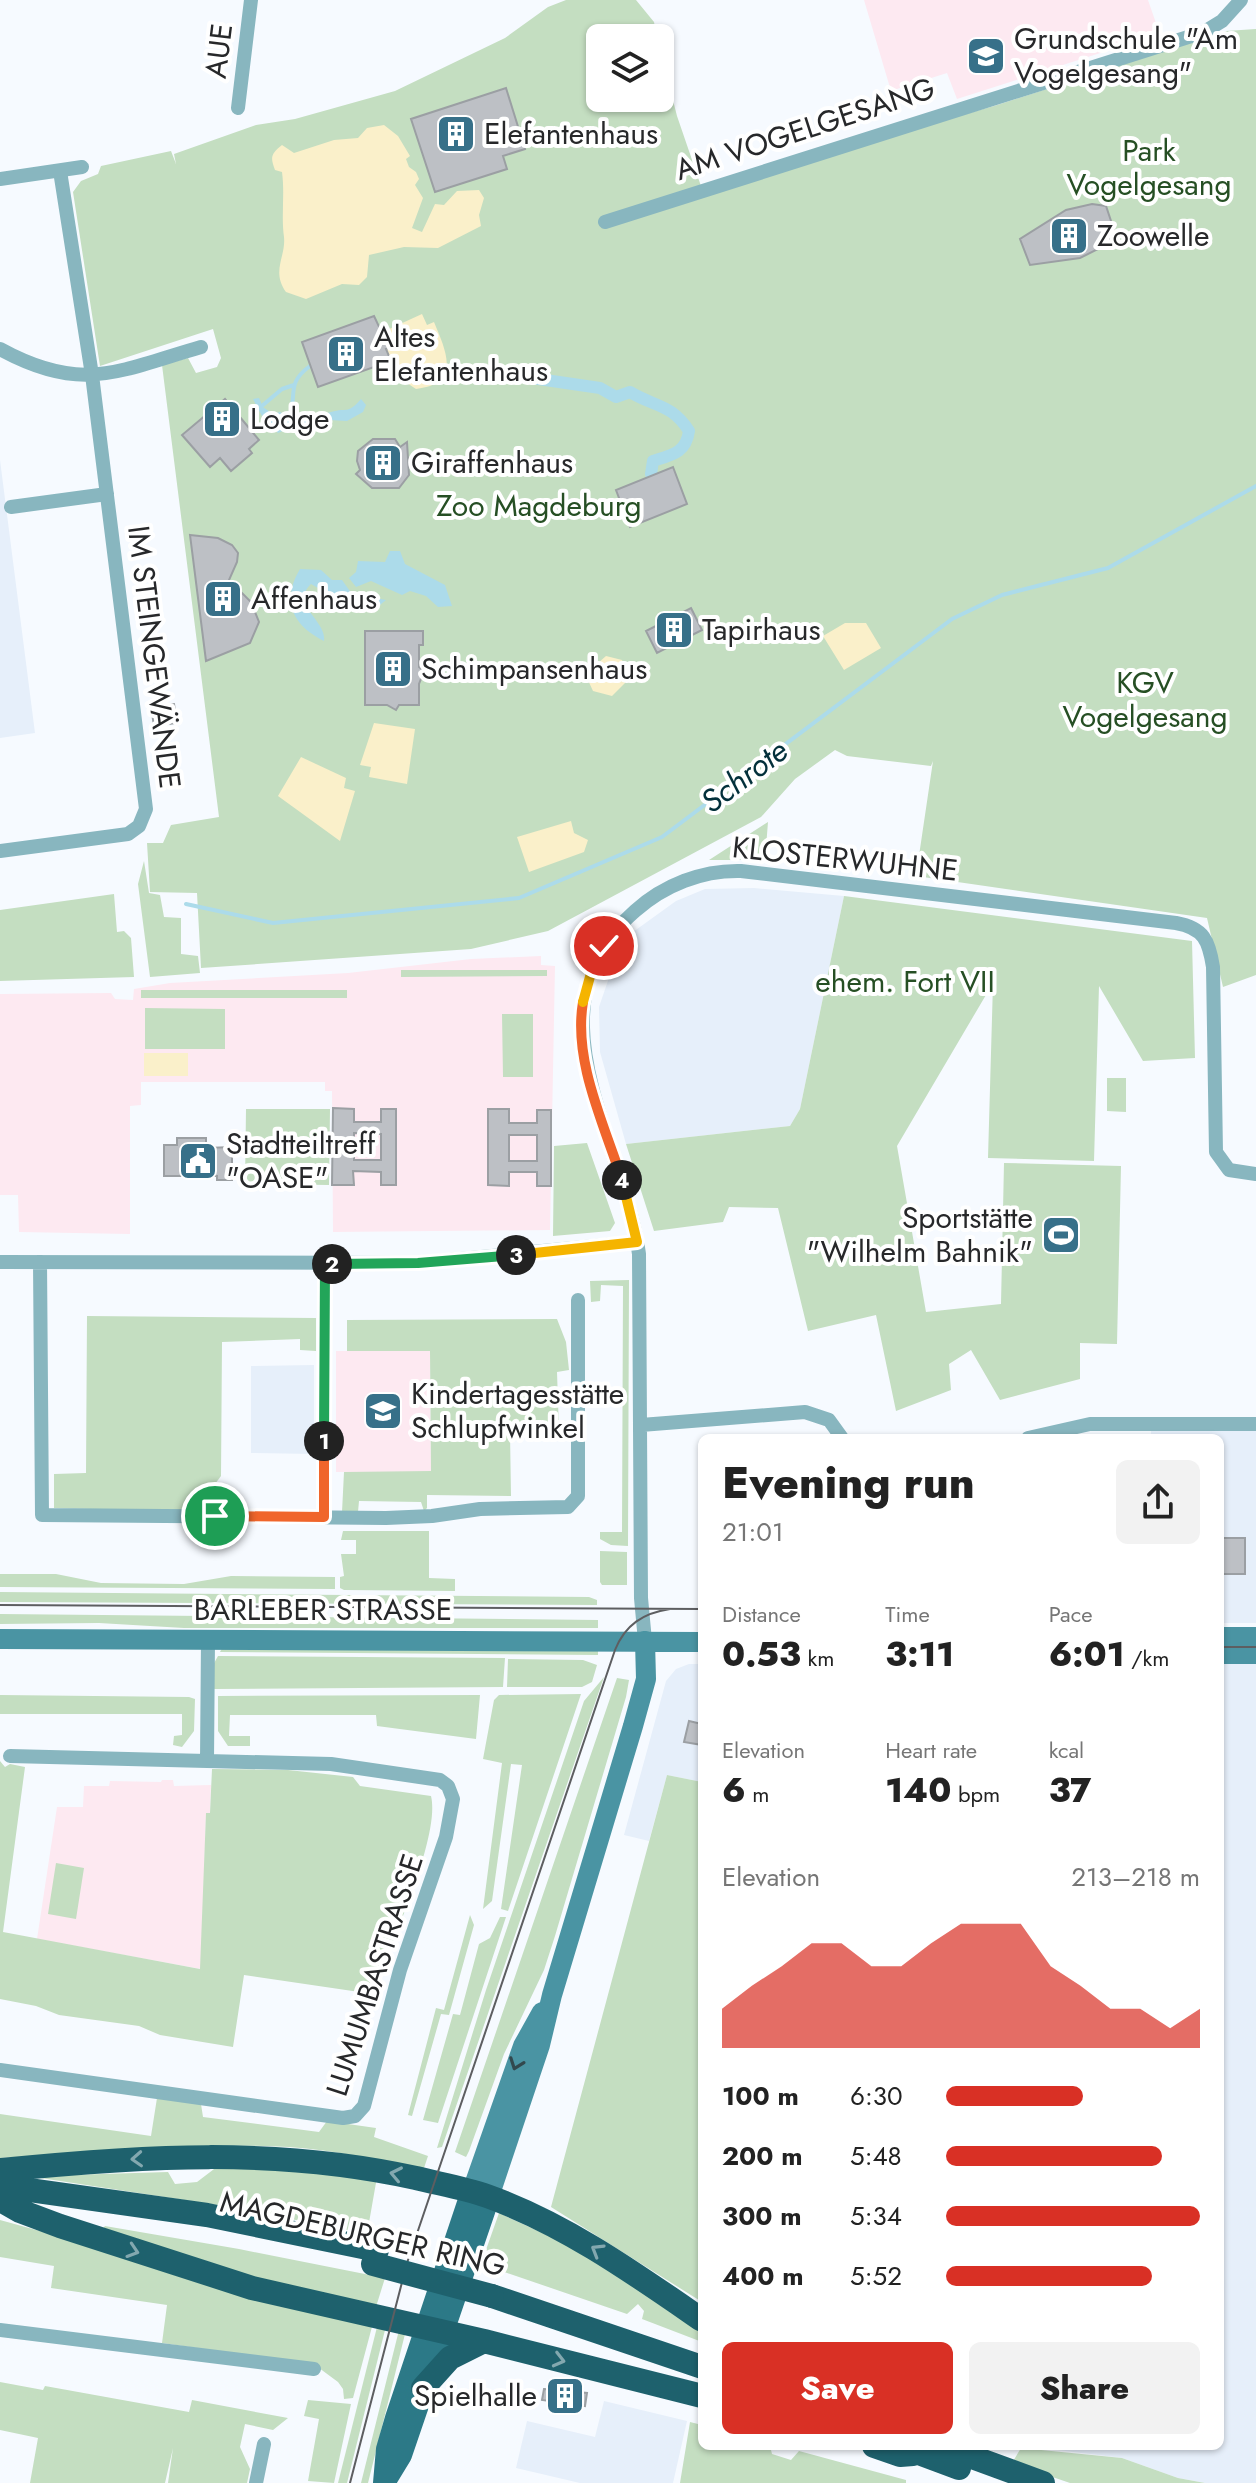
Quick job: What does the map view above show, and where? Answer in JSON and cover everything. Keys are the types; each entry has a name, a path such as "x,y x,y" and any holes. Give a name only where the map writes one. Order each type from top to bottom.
{"highway":[{"path":"0,2170 111,2161 264,2157 364,2168 480,2194 590,2245 698,2317"},
{"path":"2,2197 20,2211 60,2226 252,2288 484,2341 698,2395"},
{"name":"MAGDEBURGER RING","path":"2,2197 375,2257 494,2288 698,2350"},
{"name":"MAGDEBURGER RING","path":"494,2288 698,2365"},
{"path":"423,2388 450,2358 484,2341"},
{"path":"886,2450 900,2455 914,2450"},
{"path":"925,2450 999,2483"},
{"path":"927,2450 1043,2483"}],"main road":[{"path":"1224,1637 1256,1637"},
{"name":"BARLEBER STRASSE","path":"0,1639 698,1642"},
{"path":"384,2482 387,2449 434,2330 480,2194 540,2045 646,1679 645,1641"},
{"path":"1224,1654 1256,1654"},
{"path":"384,2482 401,2455 423,2388 434,2330"}],"street":[{"name":"AUE","path":"238,108 251,0"},
{"name":"AM VOGELGESANG","path":"605,222 1204,32 1222,21 1241,0"},
{"path":"0,179 82,167"},
{"name":"IM STEINGEWÄNDE","path":"0,851 128,834 139,826 145,815 147,799 92,375 60,171"},
{"path":"0,349 47,371 92,375 111,373 201,347"},
{"name":"IM STEINGEWÄNDE","path":"11,507 107,494"},
{"name":"KLOSTERWUHNE","path":"645,1641 641,1598 641,1292 637,1242 630,1203 585,1065 580,1028 591,973 604,946 633,912 673,886 721,872 757,872 1176,923 1199,930 1209,945 1214,984 1215,1149 1218,1159 1229,1170 1256,1174"},
{"path":"0,1262 325,1264 458,1261 637,1242"},
{"path":"40,1262 42,1515 409,1518 480,1509 564,1508 574,1504 578,1496 578,1300"},
{"path":"324,1517 325,1264"},
{"path":"641,1425 800,1411 829,1420 839,1434"},
{"path":"1046,1434 1090,1424 1256,1424"},
{"path":"207,1760 208,1640"},
{"name":"LUMUMBASTRASSE","path":"0,2070 343,2118 355,2116 361,2112 400,1970 443,1849 453,1804 451,1789 438,1779 331,1764 10,1756"},
{"path":"0,2330 314,2369"},
{"path":"256,2483 264,2444"}],"shaded area":[{"name":"Grundschule \"Am Vogelgesang\"","path":"864,0 1148,0 1157,26 1144,39 957,99 947,73 925,80 925,84 917,86 915,83 891,91"},
{"path":"0,460 35,733 0,738"},
{"path":"754,888 844,896 800,1109 790,1126 626,1144 600,1052 599,1007 616,957 633,932 676,901 705,889"},
{"path":"541,956 541,965 555,966 550,1230 333,1232 332,1091 325,1091 325,1082 141,1082 141,1105 130,1106 130,1234 19,1232 18,1195 0,1195 0,994 111,993 115,999 133,1000 134,989 170,983 348,973 471,959"},
{"name":"Kindertagesstätte Schlupfwinkel","path":"336,1351 430,1351 431,1472 336,1472"},
{"path":"314,1365 314,1454 251,1453 251,1366"},
{"path":"1151,1429 1256,1430 1256,1623 1224,1623 1224,1434 1151,1434"},
{"path":"698,1664 698,1781 667,1775 649,1841 624,1835 666,1681 676,1669"},
{"path":"1224,1664 1256,1664 1256,2483 1205,2483 1178,2478 1122,2458 1057,2450 1224,2450"},
{"path":"173,1780 174,1786 211,1785 210,1813 206,1814 201,1969 37,1939 57,1807 83,1807 84,1786 109,1786 110,1781"},
{"path":"604,2401 687,2421 673,2483 580,2483 516,2468 527,2421 595,2437"}],"green space":[{"name":"Zoo Magdeburg","path":"566,0 636,0 654,24 586,24 586,112 674,112 674,104 702,189 994,106 1226,31 1256,29 1256,975 1223,987 1207,918 916,876 933,761 931,766 847,756 835,750 795,779 761,817 548,931 471,949 201,968 197,893 150,892 147,843 163,843 171,825 219,817 162,365 188,358 196,373 217,367 221,358 213,329 100,366 73,192 81,181 98,174 101,166 171,151 176,164 174,154 256,125 295,119 395,91 505,38 548,7"},
{"path":"768,822 765,860 709,860"},
{"path":"144,861 149,893 160,895 164,917 181,918 181,954 198,956 200,973 150,977 138,884"},
{"path":"114,894 117,932 124,931 131,938 134,977 0,981 0,910"},
{"name":"ehem. Fort VII","path":"844,896 1192,941 1195,1058 1143,1061 1099,986 1094,1161 988,1158 993,983 897,1146 926,1312 1001,1304 1004,1163 1121,1166 1117,1344 1080,1343 1080,1379 1000,1400 971,1350 949,1364 951,1390 896,1411 876,1315 808,1331 778,1208 729,1207 723,1222 654,1231 626,1144 790,1126 800,1109"},
{"path":"401,970 547,970 547,976 401,977"},
{"path":"141,990 347,990 347,998 141,998"},
{"path":"145,1008 225,1009 225,1049 145,1049"},
{"path":"502,1014 533,1014 533,1077 503,1077"},
{"path":"1107,1078 1126,1078 1126,1112 1107,1111"},
{"path":"246,1109 330,1109 329,1185 245,1184"},
{"path":"587,1143 615,1223 610,1231 553,1236 554,1146"},
{"path":"629,1280 628,1546 611,1545 600,1539 600,1532 622,1532 623,1286 601,1285 600,1301 591,1302 590,1281"},
{"path":"87,1316 316,1318 316,1351 300,1350 300,1339 222,1342 221,1476 215,1484 214,1499 204,1499 203,1512 54,1508 54,1474 86,1473"},
{"path":"557,1319 566,1342 569,1370 557,1372 559,1431 510,1433 511,1496 427,1495 424,1511 421,1502 359,1501 358,1512 342,1512 344,1472 431,1471 430,1351 347,1351 347,1320"},
{"path":"343,1531 429,1531 429,1578 455,1579 455,1591 340,1588 340,1577 344,1576 341,1554 356,1554 356,1540 341,1540"},
{"path":"600,1551 627,1552 627,1585 602,1585"},
{"path":"0,1574 56,1574 101,1583 184,1584 231,1576 335,1577 335,1589 0,1587"},
{"path":"0,1592 589,1597 597,1600 597,1605 0,1602"},
{"path":"0,1614 598,1620 598,1628 184,1628 99,1623 0,1624"},
{"path":"222,1648 598,1650 598,1655 220,1652"},
{"path":"218,1656 505,1658 503,1687 214,1689 213,1665"},
{"path":"508,1659 583,1660 597,1665 592,1682 582,1687 507,1687"},
{"path":"604,1677 442,2147 437,2148 486,1990 584,1701"},
{"path":"617,1678 629,1680 626,1697 555,1936 544,1970 504,2054 466,2157 455,2152"},
{"path":"581,1694 508,1911 501,1909 522,1765 511,1764 492,1901 483,1909 502,1763 483,1759 494,1700 499,1695"},
{"path":"0,1695 189,1697 195,1699 194,1731 182,1747 173,1745 174,1736 182,1735 182,1714 0,1714"},
{"path":"480,1695 476,1739 377,1726 376,1715 230,1715 229,1736 250,1736 250,1746 228,1746 218,1731 218,1696"},
{"path":"0,1761 5,1767 10,1764 25,1767 3,1932 200,1969 206,1813 210,1813 212,1769 288,1770 353,1777 360,1786 431,1796 432,1814 421,1865 373,1994 244,1975 233,2047 160,2035 139,2026 59,2015 36,2006 0,1999"},
{"path":"667,1775 698,1781 698,2299 551,2207"},
{"path":"56,1863 84,1868 76,1919 48,1914"},
{"path":"470,1915 474,1925 449,2015 441,2014 412,2116 408,2115 436,2008 444,2010"},
{"path":"500,1917 506,1917 438,2123 423,2120 453,2014 460,2015 479,1944 490,1938"},
{"path":"157,2098 201,2104 203,2117 319,2132 327,2121 376,2128 374,2137 428,2156 423,2171 323,2150 289,2147 144,2148 0,2158 0,2114 151,2136"},
{"path":"222,2163 377,2177 367,2234 230,2207 34,2177 4,2177 168,2172 175,2184 197,2182"},
{"path":"499,2213 595,2257 698,2324 698,2340 642,2319 644,2311 638,2304 627,2314 481,2264"},
{"path":"0,2220 373,2323 353,2398 344,2399 338,2382 315,2365 162,2343 167,2305 51,2288 54,2266 0,2257"},
{"path":"105,2226 385,2278 375,2310 255,2282 100,2232"},
{"path":"378,2323 386,2326 347,2483 338,2483"},
{"path":"399,2330 405,2334 368,2483 361,2483"},
{"path":"0,2382 43,2390 45,2386 189,2412 192,2400 288,2418 273,2430 245,2424 240,2447 250,2469 247,2483 168,2483 173,2448 165,2483 30,2483 38,2438 0,2430"},
{"path":"308,2400 351,2404 334,2483 308,2481 319,2419 304,2416"},
{"path":"690,2422 698,2424 698,2450 771,2450 772,2454 791,2460 799,2451 906,2480 906,2483 680,2483"},
{"path":"1020,2450 1122,2458 1178,2478 1205,2483 1070,2483 1012,2463"}],"sand":[{"path":"384,125 398,136 410,156 406,159 409,167 419,179 415,185 423,198 412,228 422,232 435,204 444,205 457,191 479,190 484,198 479,215 481,226 438,248 404,247 369,255 367,277 359,285 342,284 306,299 286,292 279,271 284,244 283,180 282,172 273,166 274,153 282,145 294,153 334,140 358,138 367,128"},
{"path":"422,314 427,325 434,322 447,364 440,380 416,389 398,377 386,349 393,346 387,330"},
{"path":"845,623 866,623 881,648 844,670 823,636"},
{"path":"606,656 622,660 630,678 612,696 593,691 587,678 589,671"},
{"path":"374,723 415,729 407,784 369,777 371,767 360,765"},
{"path":"301,757 346,778 344,788 355,791 340,841 278,796"},
{"path":"571,821 574,833 588,840 584,852 529,872 517,837"},
{"path":"144,1053 188,1053 188,1076 144,1076"}],"water":[{"path":"259,398 263,407 273,414 280,412 293,419 303,414 311,420 347,410 361,399 366,405 363,412 347,421 329,420 313,428 291,427 278,433 262,416 253,399"},
{"path":"390,551 400,551 405,564 445,585 452,606 438,607 426,596 410,591 402,595 371,581 356,587 349,578 356,572 358,561 385,562"},
{"path":"300,569 321,570 332,580 342,580 352,594 386,600 375,609 360,612 311,584 304,599 320,626 324,641 304,628 293,611 291,592"}],"building":[{"name":"Elefantenhaus","path":"506,88 525,149 503,156 507,169 435,192 411,119"},
{"name":"Zoowelle","path":"1092,204 1106,206 1115,233 1104,246 1080,258 1030,265 1020,239 1066,210"},
{"name":"Altes Elefantenhaus","path":"374,316 381,331 387,330 393,347 386,349 391,361 318,387 302,342"},
{"name":"Lodge","path":"225,399 259,440 249,449 252,453 231,471 220,458 210,467 182,435"},
{"name":"Giraffenhaus","path":"373,439 395,439 400,447 407,442 409,475 399,488 372,488 356,474 360,470 358,451"},
{"path":"673,467 687,504 630,527 616,490"},
{"name":"Affenhaus","path":"190,535 218,538 232,545 238,553 229,580 251,602 259,622 250,643 206,661"},
{"name":"Tapirhaus","path":"691,608 702,630 657,653 646,631"},
{"name":"Schimpansenhaus","path":"365,631 423,631 423,645 419,645 419,667 424,671 419,684 419,705 399,705 396,710 387,705 365,705"},
{"path":"174,704 177,723 154,726 151,707"},
{"path":"333,1108 354,1109 354,1122 381,1122 381,1109 396,1109 396,1185 381,1185 381,1172 353,1171 354,1185 332,1185","holes":["354,1133 381,1134 381,1160 354,1160"]},
{"path":"488,1109 509,1109 509,1123 537,1123 537,1110 551,1110 551,1186 537,1186 537,1172 509,1172 509,1186 488,1185","holes":["509,1135 537,1135 537,1161 509,1161"]},
{"name":"Stadtteiltreff \"OASE\"","path":"177,1138 206,1138 206,1148 232,1147 232,1180 217,1180 217,1176 164,1176 164,1145 177,1145"},
{"path":"1224,1538 1245,1538 1245,1574 1224,1574"},
{"path":"689,1721 698,1723 698,1744 684,1742"},
{"name":"Spielhalle","path":"544,2389 587,2393 585,2406 542,2400"}],"waterway":[{"path":"289,416 297,379 310,366"},
{"path":"511,375 600,388 616,397 630,392 669,411 689,431 681,449 653,461 651,474"},
{"path":"263,405 282,389 294,385"},
{"name":"Schrote","path":"186,904 273,923 519,898 662,837 952,619 1002,595 1108,568 1256,486"}],"tram line":[{"path":"0,1605 698,1609"},
{"path":"350,2483 407,2263 615,1650 636,1622 670,1609"},
{"path":"1224,1647 1256,1647"}],"place":[{"name":"Grundschule \"Am Vogelgesang\"","path":"986,56"},
{"name":"Elefantenhaus","path":"456,134"},
{"name":"Zoowelle","path":"1069,236"},
{"name":"Altes Elefantenhaus","path":"346,354"},
{"name":"Lodge","path":"222,419"},
{"name":"Giraffenhaus","path":"383,463"},
{"name":"Affenhaus","path":"223,599"},
{"name":"Tapirhaus","path":"674,630"},
{"name":"Schimpansenhaus","path":"393,669"},
{"name":"Stadtteiltreff \"OASE\"","path":"198,1161"},
{"name":"Sportstätte \"Wilhelm Bahnik\"","path":"1061,1235"},
{"name":"Kindertagesstätte Schlupfwinkel","path":"383,1411"},
{"name":"Spielhalle","path":"565,2396"}],"route":[{"path":"215,1516 324,1517 325,1264 471,1260 637,1242 630,1203 588,1075 581,1042 581,1016 587,984 604,946"}],"park label":[{"name":"Park Vogelgesang","path":"1149,168"},
{"name":"KGV Vogelgesang","path":"1145,700"}]}
